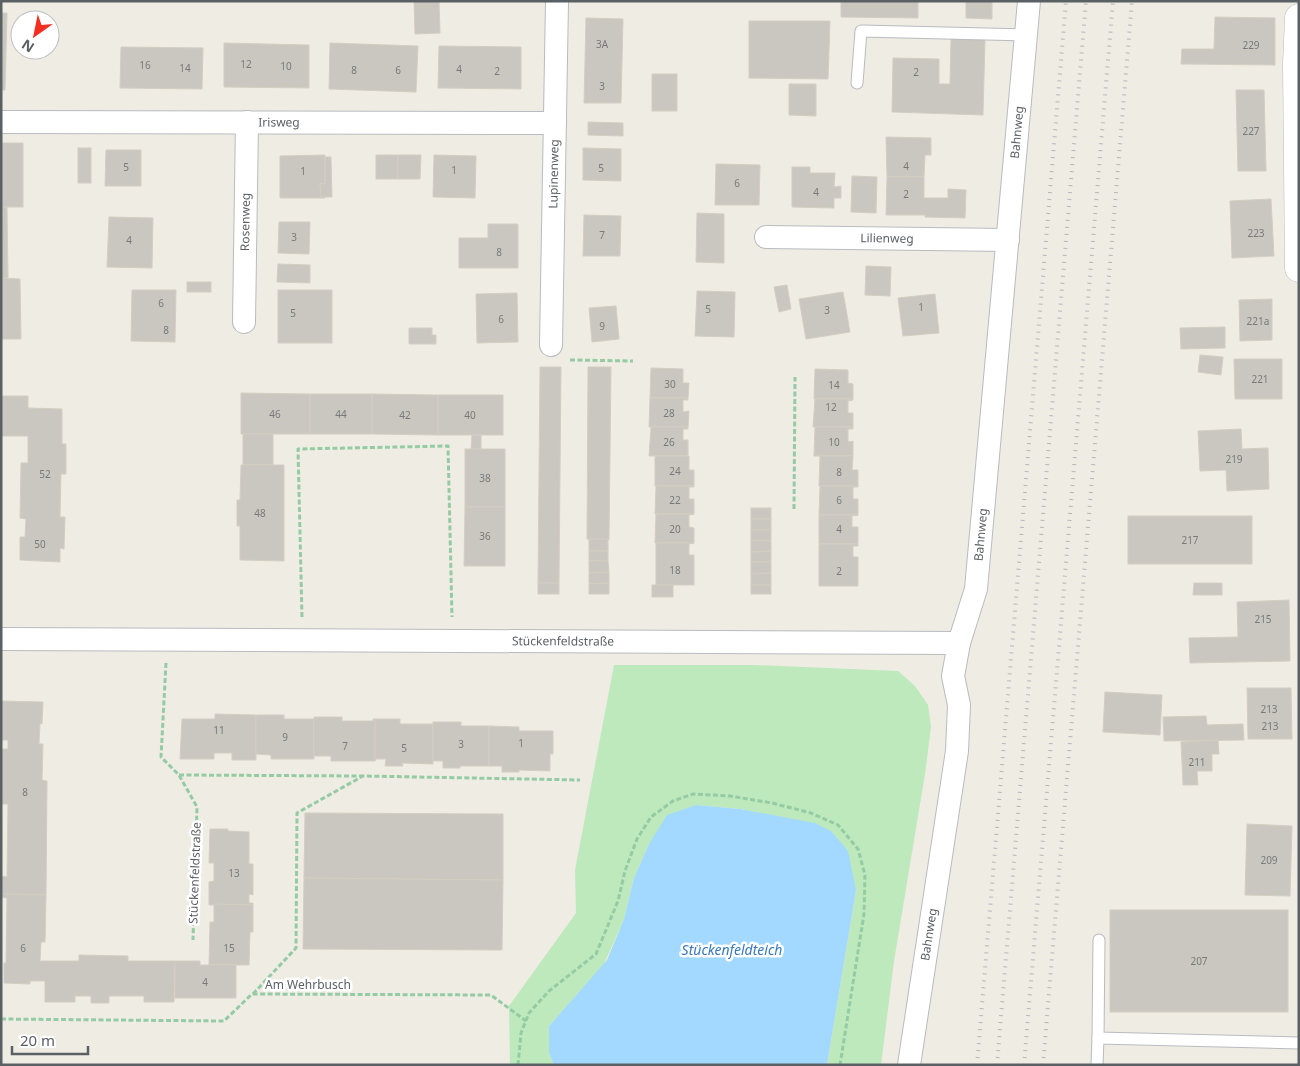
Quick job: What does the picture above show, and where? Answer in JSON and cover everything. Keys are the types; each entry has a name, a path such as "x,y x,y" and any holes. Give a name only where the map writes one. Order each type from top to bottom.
{"street":[{"name":"Lupinenweg","path":"551,345 557,1"},
{"name":"Bahnweg","path":"909,1065 957,751 959,704 953,676 959,643 976,589 1029,1"},
{"path":"1299,18 1297,64 1299,268"},
{"name":"Irisweg","path":"1,122 555,123"},
{"name":"Rosenweg","path":"244,322 247,122"},
{"name":"Lilienweg","path":"766,237 1008,240"},
{"name":"Stückenfeldstraße","path":"1,638 959,643"}],"lane":[{"path":"857,83 861,31 1026,35"},
{"path":"1097,1065 1099,940"},
{"path":"1098,1038 1299,1043"}],"path":[{"path":"551,345 551,360 633,361"},
{"path":"794,509 795,377"},
{"path":"302,640 298,449 448,446 453,640"},
{"name":"Stückenfeldstraße","path":"168,639 161,757 178,775 197,807 193,940"},
{"path":"178,775 580,780"},
{"path":"252,994 296,948 298,813 363,776"},
{"path":"518,1065 521,1033 529,1013 549,991 596,954 618,901 625,871 637,839 651,817 673,801 693,794 730,796 772,803 811,813 838,825 858,849 864,875 864,914 840,1065"},
{"name":"Am Wehrbusch","path":"1,1019 224,1021 252,994 491,995 526,1022"}],"green space":[{"path":"614,665 755,665 898,671 915,686 928,705 931,727 925,774 894,961 881,1065 827,1065 856,890 815,824 740,809 696,805 649,844 634,878 624,919 604,964 549,1026 549,1053 554,1065 510,1065 509,1006 576,913 575,870"}],"water":[{"name":"Stückenfeldteich","path":"696,805 740,809 815,823 831,831 848,851 856,890 827,1065 554,1065 549,1053 549,1026 607,960 624,919 634,878 649,844 667,815"}],"building":[{"path":"414,1 439,1 440,33 415,34"},
{"path":"841,1 918,1 918,18 841,17"},
{"path":"966,1 992,1 992,19 966,18"},
{"path":"1,13 7,13 5,90 1,90"},
{"path":"1215,17 1275,18 1275,65 1181,64 1182,49 1214,49"},
{"path":"586,18 623,19 621,103 584,103"},
{"path":"749,21 830,21 828,79 749,78"},
{"path":"951,39 985,39 983,115 892,112 893,58 939,59 939,84 950,84"},
{"path":"224,43 309,45 309,88 224,87"},
{"path":"330,43 418,46 416,92 329,89"},
{"path":"439,46 521,47 521,89 438,88"},
{"path":"121,47 203,48 202,89 120,88"},
{"path":"652,74 677,74 677,111 652,111"},
{"path":"789,84 816,84 816,116 789,115"},
{"path":"1236,90 1264,90 1266,171 1238,171"},
{"path":"588,122 623,123 623,136 588,135"},
{"path":"886,137 931,138 931,155 925,155 924,177 887,177"},
{"path":"1,143 23,143 23,207 1,207"},
{"path":"78,148 91,148 91,183 78,183"},
{"path":"583,148 621,149 621,181 583,180"},
{"path":"106,150 141,150 141,186 105,186"},
{"path":"325,155 325,184 320,184 321,197 325,196 325,198 280,198 280,156"},
{"path":"376,155 398,155 398,179 376,179"},
{"path":"398,155 421,155 420,179 398,179"},
{"path":"434,155 476,156 475,198 433,197"},
{"path":"325,157 331,157 332,197 321,197 320,184 325,184"},
{"path":"716,164 760,165 759,205 715,205"},
{"path":"792,167 810,167 810,173 835,173 834,187 841,186 841,198 834,198 834,208 792,207"},
{"path":"852,176 877,177 876,213 851,212"},
{"path":"887,177 924,177 924,198 948,198 948,189 966,190 965,218 886,215"},
{"path":"1271,199 1274,256 1232,258 1230,201"},
{"path":"1,207 7,207 8,278 1,278"},
{"path":"697,213 724,214 724,263 696,262"},
{"path":"584,215 621,216 620,256 583,256"},
{"path":"109,217 153,218 152,268 107,267"},
{"path":"279,222 310,222 309,254 278,253"},
{"path":"488,224 518,224 518,268 459,268 459,238 488,238"},
{"path":"278,264 310,265 310,283 277,282"},
{"path":"866,266 891,267 890,296 865,295"},
{"path":"1,278 20,279 21,339 1,339"},
{"path":"187,282 211,282 211,292 187,292"},
{"path":"787,285 791,309 779,312 774,287"},
{"path":"132,290 176,290 175,342 131,341"},
{"path":"278,290 332,290 332,343 278,343"},
{"path":"697,291 735,292 734,337 695,336"},
{"path":"843,292 850,332 806,339 799,299"},
{"path":"517,293 518,342 477,343 476,294"},
{"path":"935,294 939,333 903,336 898,298"},
{"path":"1272,299 1272,340 1240,341 1239,300"},
{"path":"616,306 619,339 592,342 589,308"},
{"path":"1225,327 1225,348 1181,349 1180,328"},
{"path":"409,328 432,328 432,335 436,335 436,344 409,344"},
{"path":"1200,355 1223,357 1221,375 1198,372"},
{"path":"1234,359 1282,359 1282,399 1235,399"},
{"path":"540,367 561,367 559,583 538,583"},
{"path":"588,367 611,367 609,540 587,539"},
{"path":"651,368 683,369 683,383 689,383 688,398 650,398"},
{"path":"815,369 848,370 848,383 853,384 853,399 814,399"},
{"path":"241,393 310,394 310,434 241,434"},
{"path":"310,394 372,394 372,434 310,434"},
{"path":"372,394 438,395 438,435 372,434"},
{"path":"438,395 503,395 503,435 438,435"},
{"path":"1,396 28,396 28,408 62,409 62,444 66,444 66,474 61,474 60,517 65,517 64,549 60,548 60,562 20,560 20,537 25,537 26,519 20,518 21,463 28,463 28,436 1,436"},
{"path":"650,398 688,398 688,400 683,400 683,412 689,411 688,427 649,427"},
{"path":"815,399 853,399 848,401 848,413 853,413 853,427 813,427"},
{"path":"651,427 688,427 688,429 683,429 683,440 688,440 688,456 649,456"},
{"path":"815,427 853,427 853,429 848,429 848,442 853,441 853,456 814,456"},
{"path":"1241,429 1242,449 1268,448 1269,489 1227,491 1226,470 1200,471 1198,431"},
{"path":"243,434 273,434 273,465 243,465"},
{"path":"472,435 481,435 481,449 471,449"},
{"path":"465,449 505,449 505,507 465,507"},
{"path":"655,456 689,456 689,470 694,470 694,486 655,486"},
{"path":"820,456 853,456 852,470 858,470 858,486 819,486"},
{"path":"241,465 284,465 284,561 240,560 240,526 237,526 237,500 240,500"},
{"path":"656,486 694,486 689,487 689,499 694,499 694,514 655,514"},
{"path":"820,486 858,486 853,487 853,499 858,499 858,515 819,515"},
{"path":"465,507 505,507 505,566 464,566"},
{"path":"751,508 771,508 771,519 751,519"},
{"path":"656,514 694,514 689,515 689,527 694,528 694,543 655,543"},
{"path":"819,515 858,515 852,516 852,527 858,527 858,544 819,544"},
{"path":"1128,516 1252,516 1252,564 1128,564"},
{"path":"751,519 771,519 771,530 751,530"},
{"path":"751,530 771,530 771,541 751,541"},
{"path":"589,539 608,539 608,551 589,551"},
{"path":"751,541 771,541 771,551 751,552"},
{"path":"656,543 694,543 689,544 689,555 694,555 694,585 656,585"},
{"path":"819,544 858,544 858,546 853,546 853,557 858,557 858,586 819,586"},
{"path":"589,551 608,551 608,561 589,561"},
{"path":"771,551 771,562 751,562 751,552"},
{"path":"589,561 608,561 609,572 589,573"},
{"path":"751,562 771,562 771,573 751,574"},
{"path":"609,572 609,583 589,584 589,573"},
{"path":"771,573 771,585 751,585 751,574"},
{"path":"538,583 559,583 559,594 538,594"},
{"path":"609,583 609,594 589,594 589,584"},
{"path":"1194,583 1222,583 1222,595 1193,595"},
{"path":"652,585 673,585 673,597 652,597"},
{"path":"751,585 771,585 771,594 751,594"},
{"path":"1289,600 1290,661 1190,663 1189,638 1238,637 1237,602"},
{"path":"1247,688 1291,688 1292,739 1248,739"},
{"path":"1105,692 1162,695 1160,735 1103,732"},
{"path":"1,701 43,702 39,744 43,744 42,780 47,781 46,895 1,894 1,876 7,877 8,804 2,804 1,749 8,749 8,740 1,740"},
{"path":"215,714 256,715 256,760 232,760 232,753 214,753 214,759 180,759 182,719 215,719"},
{"path":"256,715 284,715 284,719 314,719 314,759 271,759 271,755 256,754"},
{"path":"1206,716 1207,725 1243,724 1244,740 1164,741 1163,717"},
{"path":"314,717 342,717 342,721 373,721 375,719 375,761 331,761 331,756 314,756"},
{"path":"375,719 400,719 400,724 433,724 433,764 402,763 403,766 385,766 386,759 376,759 375,761"},
{"path":"433,722 461,722 461,726 489,726 489,766 443,768 443,761 433,761"},
{"path":"489,726 519,727 519,731 553,731 553,754 550,754 550,771 519,770 519,772 502,772 502,766 489,766"},
{"path":"1218,740 1219,754 1212,754 1212,771 1197,771 1198,785 1183,785 1181,742"},
{"path":"305,813 503,814 503,880 304,878"},
{"path":"1247,824 1292,826 1290,896 1245,895"},
{"path":"210,829 249,832 249,864 253,864 253,895 249,894 249,903 253,903 253,905 209,905 209,882 214,881 214,863 209,863"},
{"path":"304,878 503,880 502,950 303,949"},
{"path":"1,894 46,895 45,942 41,942 40,961 79,961 79,955 128,956 128,961 175,961 174,1002 144,1002 144,996 109,996 109,1003 91,1003 91,996 75,996 75,1002 45,1002 45,981 30,981 30,984 4,983 7,898 1,897"},
{"path":"214,904 253,905 253,932 250,932 249,965 209,965 210,922 214,922"},
{"path":"1110,910 1288,910 1288,1012 1110,1012"},
{"path":"175,961 200,961 200,965 236,965 236,998 175,998"}],"railway":[{"path":"977,1065 1066,1"},
{"path":"997,1065 1086,1"},
{"path":"1024,1065 1113,1"},
{"path":"1043,1065 1132,1"}]}
